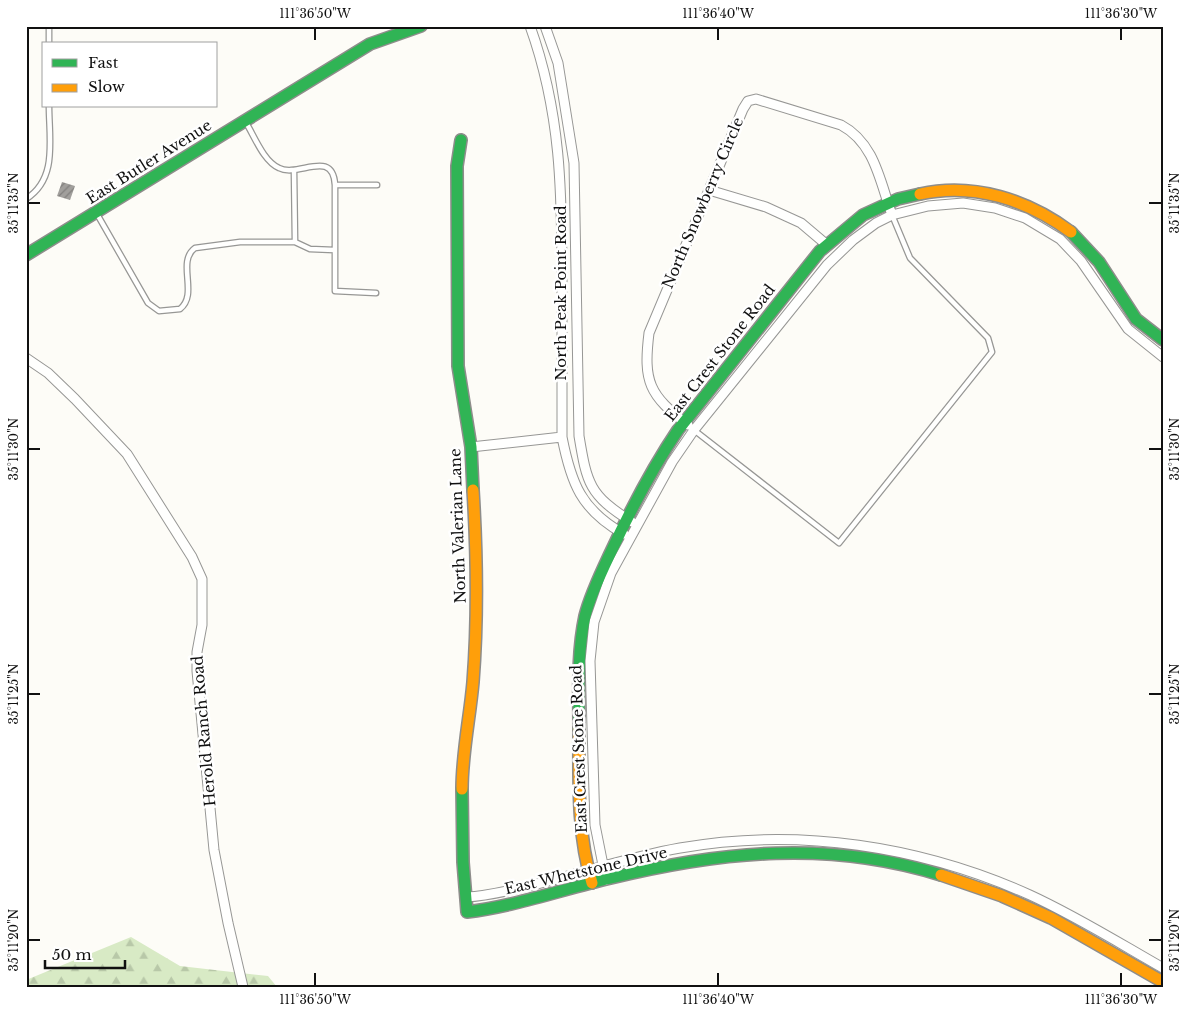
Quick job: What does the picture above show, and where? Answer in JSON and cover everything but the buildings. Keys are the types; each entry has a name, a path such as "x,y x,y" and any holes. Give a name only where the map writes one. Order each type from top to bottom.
{"street":[{"name":"East Butler Avenue","path":"26,255 370,44 421,26"},
{"name":"North Peak Point Road","path":"530,26 546,74 559,155 562,230 562,437 566,461 576,489 596,514 625,534"},
{"name":"North Peak Point Road","path":"545,26 558,63 574,163 579,436 585,470 597,496 632,522"},
{"name":"North Snowberry Circle","path":"694,430 660,401 649,384 645,362 649,333 748,101 756,99 841,125 850,130 867,147 892,216"},
{"name":"North Valerian Lane","path":"461,140 457,166 458,366 471,447 477,562 474,683 468,711 462,782 463,862 468,912"},
{"path":"709,190 766,207 801,223 827,245"},
{"name":"East Crest Stone Road","path":"632,522 660,456 684,422 827,245 870,211 888,203 932,191 962,190 993,194 1040,211 1061,224 1092,253 1143,327 1163,340"},
{"name":"East Crest Stone Road","path":"592,883 588,870 579,805 579,667 585,616 600,575 632,522 694,430 827,265 853,240 876,223 892,216 928,206 963,204 995,208 1025,218 1060,239 1081,261 1128,329 1163,357"},
{"name":"Herold Ranch Road","path":"26,358 48,373 127,454 192,557 202,579 202,625 197,652 214,850 243,987"},
{"path":"471,447 562,437"},
{"name":"East Crest Stone Road","path":"606,880 594,816 590,661 594,622 625,534"},
{"name":"East Whetstone Drive","path":"466,897 510,890 680,848 766,840 841,842 899,852 957,866 1031,896 1163,968"},
{"name":"East Whetstone Drive","path":"468,912 499,907 592,883 705,860 764,852 810,852 903,865 989,890 1036,910 1163,982"}],"lane":[{"path":"49,26 49,42"},
{"path":"26,199 40,188 48,172 49,108"},
{"path":"245,121 272,164 283,170 294,170 318,165 329,168 332,171 334,184 335,291 376,293"},
{"path":"294,170 295,242"},
{"path":"334,184 377,185"},
{"path":"96,213 148,303 159,311 180,309 187,302 188,261 195,248 240,242 295,242 310,249 334,250"},
{"path":"694,430 839,543 992,352 988,338 910,258 892,216"}],"green space":[{"path":"131,937 180,966 268,976 277,987 26,987 26,980"}],"traffic: fast":[{"path":"26,255 370,44 421,26"},
{"path":"461,140 457,166 458,366 471,447 473,490"},
{"path":"579,730 580,658 582,630 587,608 624,524 668,445 820,251 863,215 898,199 920,194"},
{"path":"1071,232 1099,262 1136,319 1163,340"},
{"path":"462,789 463,862 467,912 521,902 593,882 652,869 735,856 817,853 900,864 941,875"}],"traffic: slow":[{"path":"920,194 960,190 1000,196 1037,211 1071,232"},
{"path":"462,789 476,634 473,490"},
{"path":"579,730 581,827 592,883"},
{"path":"941,875 1002,896 1051,918 1163,982"}]}
